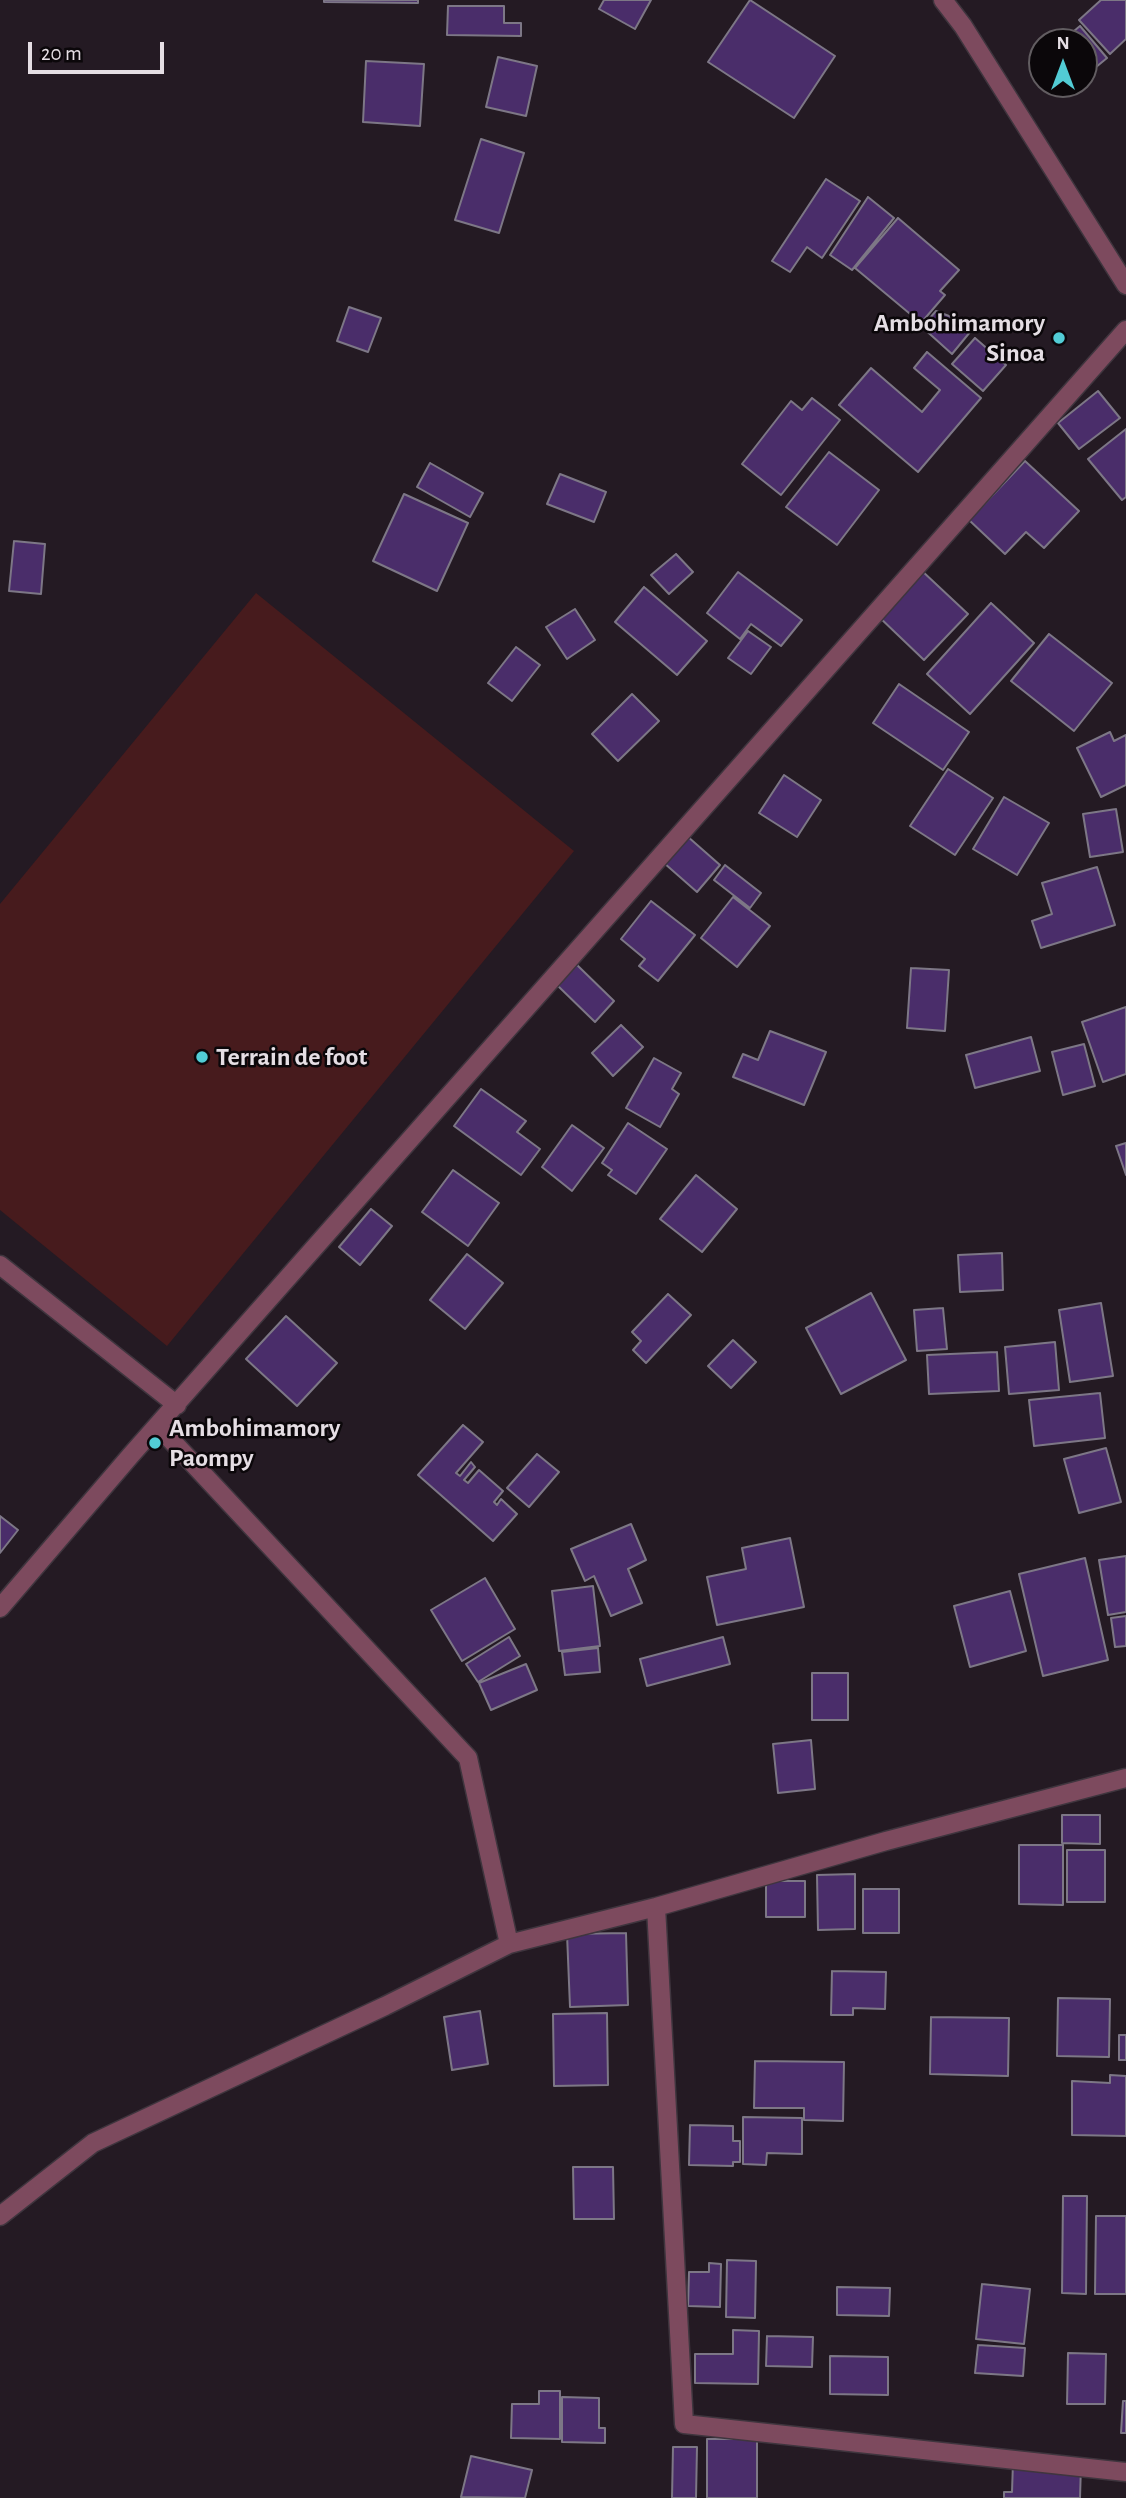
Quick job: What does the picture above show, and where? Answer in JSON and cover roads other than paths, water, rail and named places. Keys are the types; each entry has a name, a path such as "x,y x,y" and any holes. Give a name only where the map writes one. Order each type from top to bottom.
{"street":[{"path":"943,0 963,26 1126,285"},
{"path":"0,1608 131,1455 1126,330"},
{"path":"0,1265 177,1405"},
{"path":"158,1426 468,1758 509,1944"},
{"path":"0,2216 93,2143 385,2006 509,1944 656,1907 886,1841 1126,1778"},
{"path":"656,1907 684,2424 1126,2472"}],"place":[{"name":"Ambohimamory Sinoa","path":"1059,338"},
{"name":"Terrain de foot","path":"202,1057"},
{"name":"Ambohimamory Paompy","path":"155,1443"}]}
